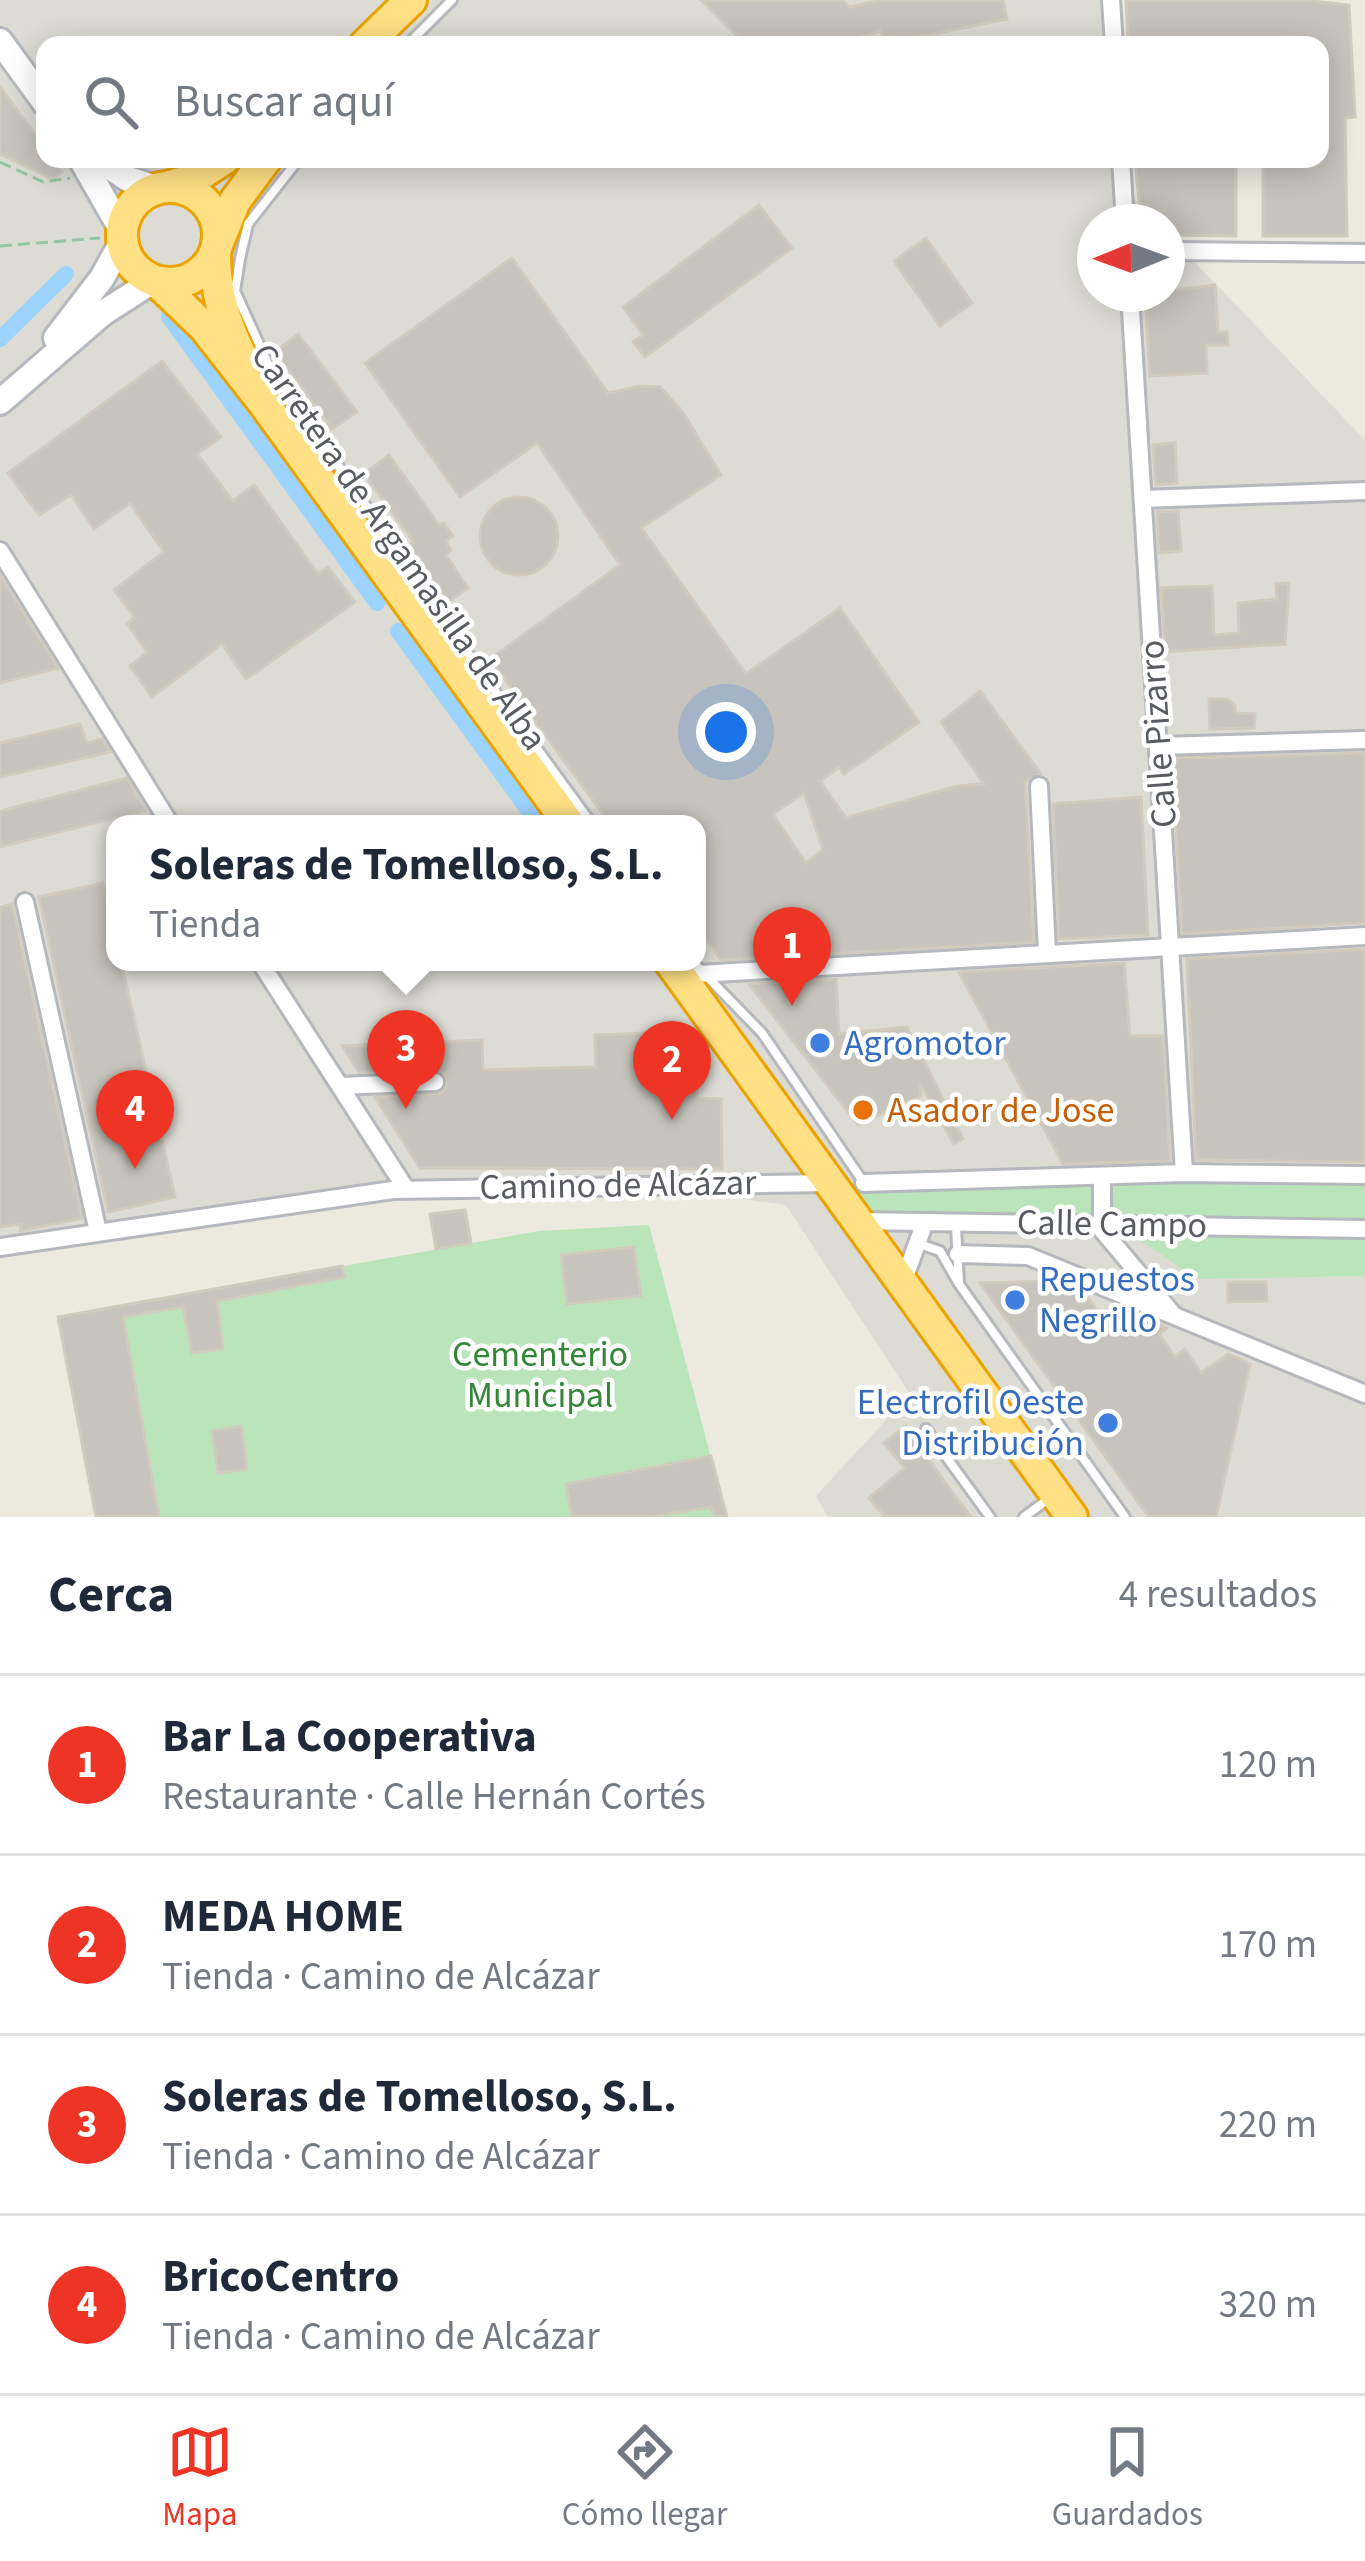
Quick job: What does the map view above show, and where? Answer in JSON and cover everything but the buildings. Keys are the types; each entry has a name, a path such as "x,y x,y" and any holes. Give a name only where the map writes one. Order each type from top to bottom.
{"highway":[{"path":"373,36 411,0"},
{"path":"210,168 192,180 139,197 127,212 122,236 132,266 204,327 265,405"},
{"path":"260,168 236,201 215,281 223,316 265,405"},
{"path":"163,187 187,190 212,212 224,252"},
{"path":"155,282 185,282 224,252"},
{"name":"Carretera de Argamasilla de Alba","path":"265,405 562,815"},
{"path":"688,971 830,1183 1064,1505"}],"main road":[{"path":"0,41 36,91"},
{"path":"8,394 102,278 122,236 92,168"},
{"path":"101,168 163,187"},
{"path":"8,394 103,313 155,282"}],"street":[{"path":"1111,0 1113,36"},
{"path":"1122,168 1124,204"},
{"path":"1185,251 1365,253"},
{"name":"Calle Pizarro","path":"1131,312 1184,1173"},
{"path":"1143,500 1365,491"},
{"path":"0,551 164,815"},
{"path":"1159,746 1365,740"},
{"path":"1039,786 1046,953"},
{"path":"26,902 98,1232"},
{"path":"706,967 1365,936"},
{"path":"266,971 406,1189"},
{"path":"340,1086 435,1082"},
{"name":"Calle Campo","path":"864,1183 1184,1173 1365,1175"},
{"path":"1102,1176 1100,1224 1175,1317"},
{"name":"Camino de Alcázar","path":"0,1247 406,1189 830,1183"},
{"name":"Calle Campo","path":"859,1221 1365,1228"},
{"path":"903,1282 925,1222"},
{"path":"1003,1222 1004,1253"},
{"path":"958,1254 1028,1256 1365,1394"}],"lane":[{"path":"416,36 452,0"},
{"path":"224,252 292,168"},
{"name":"Carretera de Argamasilla de Alba","path":"224,252 235,291 268,364 585,815"},
{"path":"690,971 762,1033 864,1183"},
{"path":"955,1222 959,1284"},
{"path":"917,1244 940,1251 1126,1517"},
{"path":"926,1429 990,1517"},
{"path":"1024,1517 1064,1505"}],"path":[{"path":"0,162 43,182 80,168"},
{"path":"0,247 122,236"}],"shaded area":[{"path":"0,0 1103,0 1105,36 36,36 36,168 1114,168 1114,177 1140,204 1077,204 1077,312 1185,312 1185,252 1365,440 1365,860 1222,1074 1197,1278 1365,1276 1365,1517 828,1517 816,1496 910,1394 786,1205 645,1185 406,1189 0,1247"}],"green space":[{"path":"1184,1173 1365,1175 1365,1276 1197,1279 1118,1225 858,1221 830,1183"},
{"name":"Cementerio Municipal","path":"649,1225 727,1517 97,1517 58,1317 539,1231"}],"waterway":[{"path":"0,339 66,274"},
{"path":"169,317 377,603"},
{"path":"398,631 532,815"}],"place":[{"name":"Bar La Cooperativa","path":"792,1006"},
{"name":"Agromotor","path":"820,1043"},
{"name":"Soleras de Tomelloso, S.L.","path":"406,1109"},
{"name":"Asador de Jose","path":"863,1110"},
{"name":"MEDA HOME","path":"672,1120"},
{"name":"BricoCentro","path":"135,1169"},
{"name":"Repuestos Negrillo","path":"1015,1300"},
{"name":"Electrofil Oeste Distribución","path":"1108,1423"}]}
